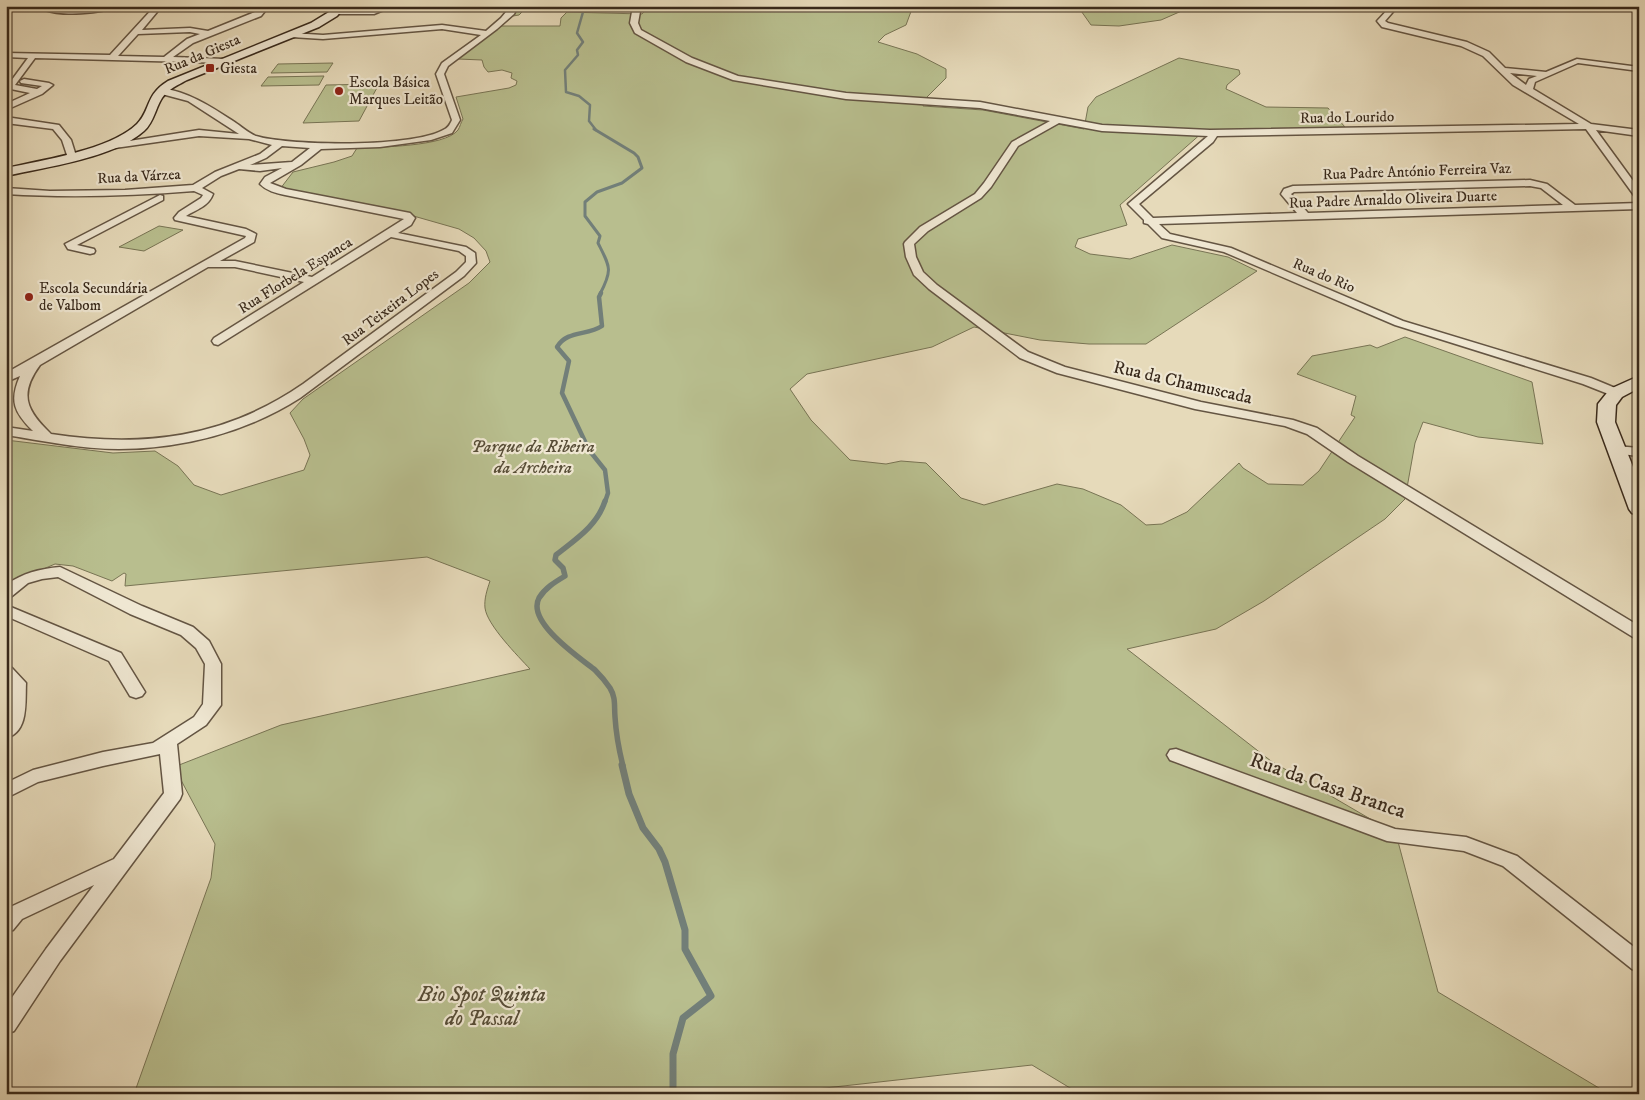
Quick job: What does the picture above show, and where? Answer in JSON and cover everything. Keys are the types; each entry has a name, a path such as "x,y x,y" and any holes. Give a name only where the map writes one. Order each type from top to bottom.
{"street":[{"path":"49,6 48,8 52,10 65,11 113,6"},
{"path":"113,57 158,6"},
{"path":"166,59 190,41 258,14 266,6"},
{"path":"338,9 374,12 390,6"},
{"path":"104,148 199,133 250,137 280,143 319,146 414,142 447,132 453,127 456,120 440,74 445,64 513,11 514,6"},
{"name":"Rua do Lourido","path":"637,6 634,23 638,31 689,60 736,78 846,96 980,105 1056,121 1124,130 1210,133 1589,126 1639,133"},
{"path":"1395,6 1381,21 1386,26 1464,44 1486,54 1516,83 1589,126 1639,196"},
{"name":"Rua da Giesta","path":"6,172 104,148 127,138 140,128 151,115 155,99 162,91 183,78 315,25 338,9"},
{"path":"292,35 323,37 442,27 486,33"},
{"path":"136,32 190,30 208,34"},
{"path":"6,55 225,61"},
{"path":"6,106 39,92 10,87 33,56"},
{"path":"1528,90 1532,81 1544,74 1577,61 1639,69"},
{"path":"1503,70 1544,74"},
{"path":"162,91 186,95 250,137"},
{"path":"6,120 56,127 66,139 71,156"},
{"name":"Rua da Chamuscada","path":"1056,121 1021,140 1012,148 990,184 977,197 926,227 909,244 911,257 918,273 933,287 1024,354 1060,370 1200,406 1288,423 1312,431 1353,459 1639,633"},
{"name":"Rua do Rio","path":"1210,133 1213,136 1210,140 1133,204 1148,221 1166,236 1227,250 1399,323 1587,381 1616,393"},
{"path":"238,166 263,156 280,143"},
{"path":"319,146 298,163 268,179 265,184 270,188 285,192 406,214 410,218 407,223 389,234"},
{"name":"Rua da Várzea","path":"6,190 50,194 125,193 195,188 218,174 238,166 260,168 298,163"},
{"name":"Rua Padre António Ferreira Vaz","path":"1305,216 1286,194 1287,191 1293,189 1530,183 1544,186 1573,208"},
{"path":"6,378 250,240 251,234 180,218 182,214 200,206 207,200 208,194 195,188"},
{"path":"125,193 138,209"},
{"path":"90,251 72,247 70,244 160,198"},
{"name":"Rua Padre Arnaldo Oliveira Duarte","path":"1148,221 1639,206"},
{"name":"Rua Florbela Espanca","path":"218,341 389,234"},
{"name":"Rua Teixeira Lopes","path":"6,431 46,438 119,445 160,442 242,423 274,408 302,390 460,274 471,262 471,256 462,249 389,234"},
{"path":"205,264 235,264 313,281"},
{"path":"34,363 26,376 20,395 21,409 30,422 46,438"},
{"path":"1639,381 1616,393 1607,404 1606,422 1639,509"},
{"path":"1616,450 1639,452"},
{"path":"6,592 23,580 40,574 60,572 136,610 187,631 203,645 213,664 212,705 200,720 168,742 158,748 103,759 34,777 6,791"},
{"path":"6,610 116,656 136,692"},
{"path":"6,672 18,683 15,721 6,732"},
{"path":"6,1024 53,955 173,794 168,742"},
{"name":"Rua da Casa Branca","path":"1176,756 1394,836 1466,844 1510,861 1639,963"},
{"path":"6,924 14,913 122,863"}],"green space":[{"path":"518,6 527,7 519,15 513,16 501,26 560,26 561,18 567,12 642,14 648,7 658,6 913,6 906,25 885,35 878,42 917,54 946,69 946,78 925,99 923,106 983,110 1084,129 1088,107 1096,97 1179,58 1239,70 1240,74 1227,85 1226,89 1266,107 1328,108 1345,127 1203,132 1120,205 1127,225 1078,239 1075,247 1090,254 1130,259 1172,245 1228,257 1257,271 1146,344 1089,344 1040,340 974,327 932,347 807,374 790,389 811,420 850,460 886,464 901,461 926,463 961,498 984,505 1057,484 1083,489 1121,505 1146,525 1162,524 1187,512 1239,463 1243,468 1268,484 1303,485 1319,471 1355,417 1351,415 1356,396 1297,374 1312,356 1370,345 1377,348 1405,337 1532,382 1543,444 1478,437 1423,422 1415,443 1405,499 1385,519 1264,601 1216,629 1127,649 1271,761 1396,834 1438,992 1609,1094 1080,1094 1032,1065 771,1094 134,1094 211,878 215,844 174,767 281,725 530,669 504,640 487,615 485,601 490,581 427,557 125,586 126,574 124,573 112,581 73,566 55,564 6,585 6,440 113,453 155,451 178,466 194,485 221,495 304,470 310,455 290,413 303,399 469,283 490,262 486,251 474,238 459,229 396,211 280,189 293,172 352,156 357,148 411,145 451,136 458,130 463,119 456,97 509,88 516,85 517,81 511,78 512,73 502,70 488,72 482,60 458,59 486,38"},
{"path":"1071,6 1193,6 1161,20 1119,26 1091,25 1079,8"},
{"path":"333,63 327,72 271,73 278,64"},
{"path":"324,76 319,85 261,86 268,77"},
{"path":"379,84 359,121 303,123 326,85"},
{"path":"159,226 183,230 144,251 119,247"}],"waterway":[{"path":"577,6 583,12 577,33 583,42 577,50 578,55 565,70 566,92 579,96 590,105 589,121 596,130"},
{"path":"594,129 634,153 638,157 642,168 622,183 597,192 585,202 585,216 600,236 598,243 608,268 607,279 600,294"},
{"path":"601,293 599,297 602,326 566,338 557,347 569,361 562,393 589,450 605,470 608,493 605,502"},
{"path":"605,501 597,518 591,525 556,555 555,560 563,568 565,576 544,591 539,598 537,607 540,618 556,638 595,670 610,688 614,698 615,723 623,766"},
{"path":"622,765 629,794 643,828 659,849 665,862 685,930 685,949 711,996 683,1018 673,1054 673,1094"}],"place":[{"name":"Giesta","path":"210,68"},
{"name":"Escola Básica Marques Leitão","path":"339,91"},
{"name":"Escola Secundária de Valbom","path":"29,297"}],"park label":[{"name":"Parque da Ribeira da Archeira","path":"533,456"},
{"name":"Bio Spot Quinta do Passal","path":"482,1006"}]}
